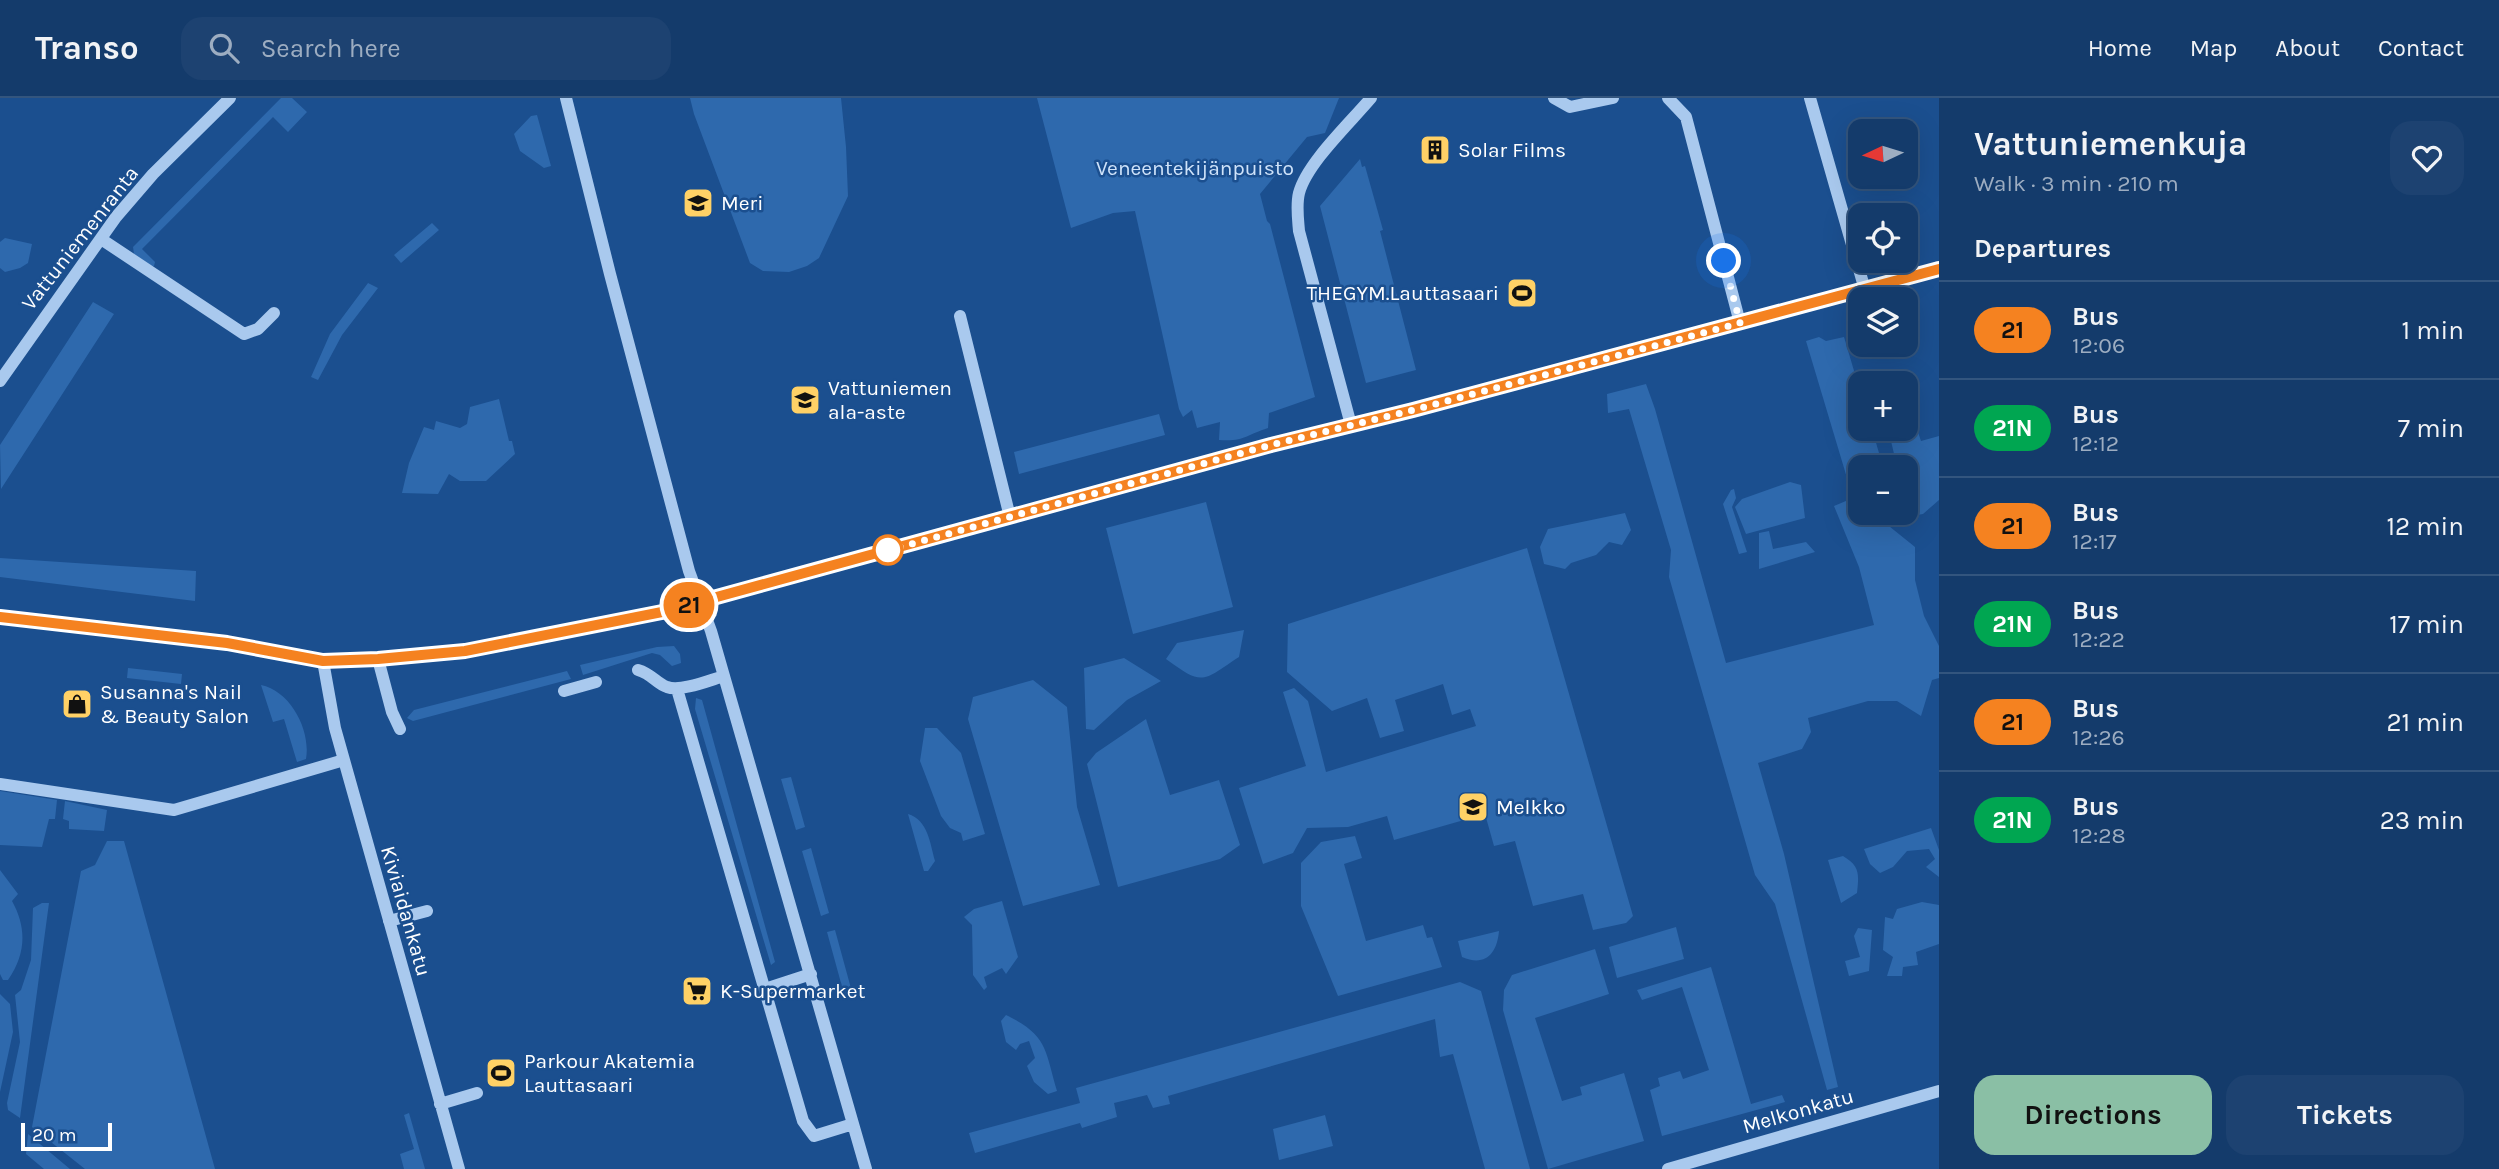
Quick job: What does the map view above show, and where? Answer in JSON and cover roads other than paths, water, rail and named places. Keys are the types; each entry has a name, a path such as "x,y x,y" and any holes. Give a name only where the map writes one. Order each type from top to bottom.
{"street":[{"name":"Vattuniemenranta","path":"0,381 116,217 153,174 230,98"},
{"path":"568,98 610,274 699,603 711,631 866,1169"},
{"path":"1351,425 1300,231 1298,203 1305,176 1371,98"},
{"path":"1554,98 1570,107 1613,98"},
{"path":"1668,98 1686,117 1740,323"},
{"path":"1810,98 1864,287"},
{"path":"101,239 244,334 258,329 274,313"},
{"path":"1876,287 1939,269"},
{"path":"0,617 227,643 323,661 465,651 620,622 699,603 1351,425 1848,294"},
{"path":"960,316 1010,517"},
{"path":"378,659 392,712 400,729"},
{"name":"Kiviaidankatu","path":"323,661 335,728 459,1169"},
{"path":"638,670 649,673 665,687 677,689 724,676"},
{"path":"564,691 596,682"},
{"path":"677,689 803,1121 814,1136 853,1124"},
{"path":"0,784 174,810 344,760"},
{"path":"389,921 426,911"},
{"path":"765,989 811,974"},
{"name":"Melkonkatu","path":"1668,1169 1939,1091"},
{"path":"440,1104 477,1093"}],"place":[{"name":"Solar Films","path":"1435,150"},
{"name":"Meri","path":"698,203"},
{"name":"THEGYM.Lauttasaari","path":"1522,293"},
{"name":"Vattuniemen ala-aste","path":"805,400"},
{"name":"Susanna's Nail & Beauty Salon","path":"77,704"},
{"name":"Melkko","path":"1473,807"},
{"name":"K-Supermarket","path":"697,991"},
{"name":"Parkour Akatemia Lauttasaari","path":"501,1073"}],"park label":[{"name":"Veneentekijänpuisto","path":"1195,168"}]}
